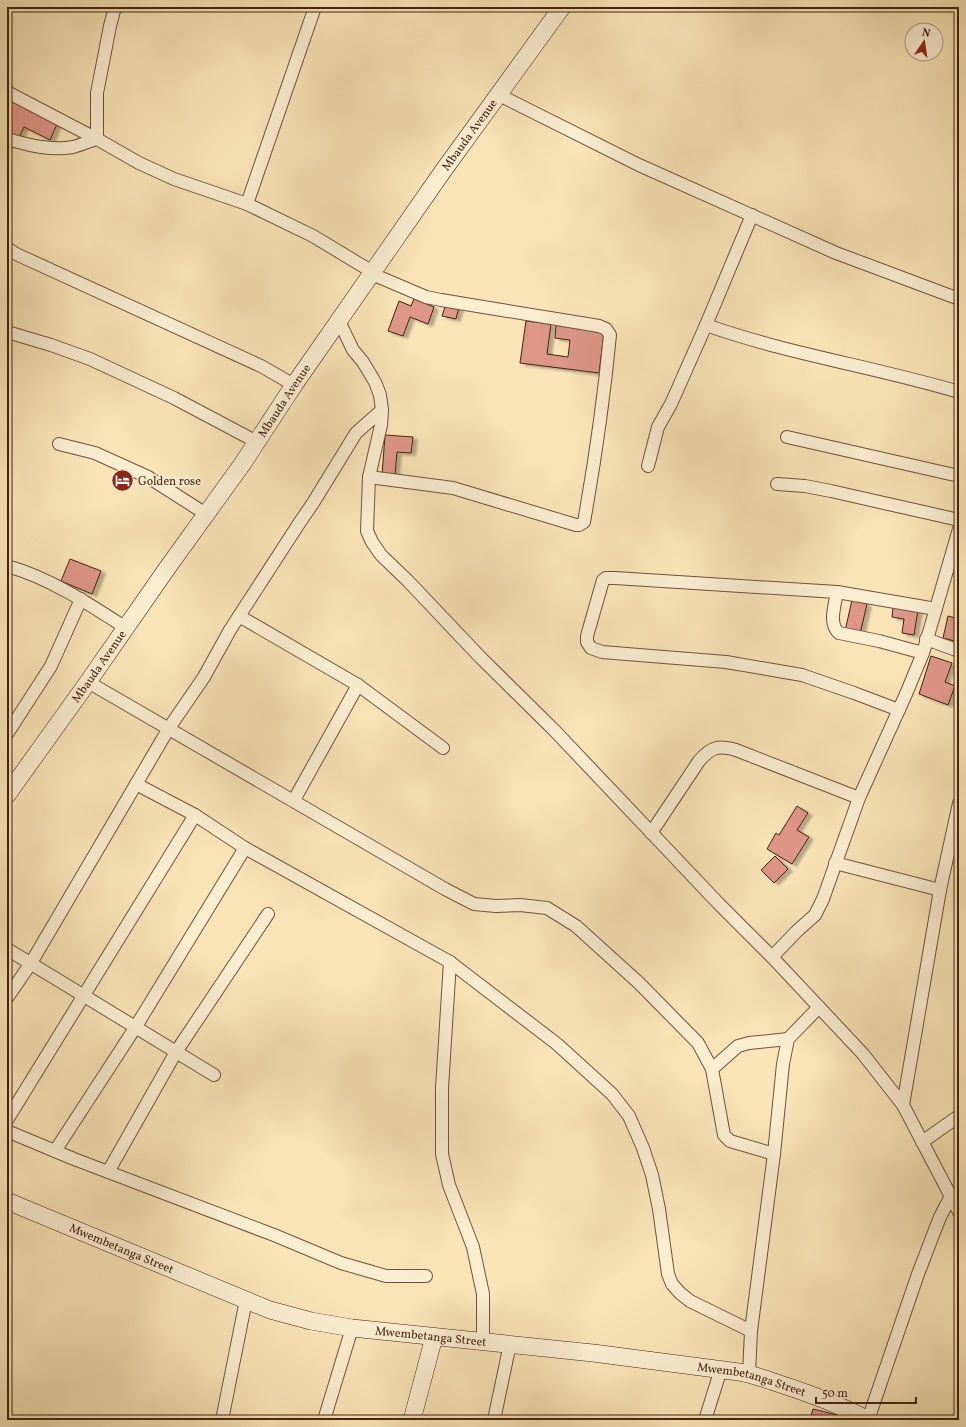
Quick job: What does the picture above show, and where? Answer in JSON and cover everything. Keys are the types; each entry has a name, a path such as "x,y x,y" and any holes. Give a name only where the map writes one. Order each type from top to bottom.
{"street":[{"path":"97,139 97,93 115,7"},
{"path":"247,204 315,7"},
{"name":"Mbauda Avenue","path":"7,795 257,442 294,385 443,171 562,7"},
{"path":"7,92 97,139 139,163 174,179 247,204 312,236 371,271 372,274 426,297 599,326 606,329 610,334 601,417 590,492 584,522 582,524 576,525 453,488 369,476"},
{"path":"499,95 639,165 836,253 959,299"},
{"path":"7,139 36,146 58,148 73,147 97,139"},
{"path":"648,466 658,427 671,404 752,215"},
{"path":"7,248 16,254 260,366 294,385"},
{"path":"339,321 353,350 363,362 375,382 380,395 382,410 381,425 369,476 367,531 380,555 408,581 486,663 554,730 863,1054 903,1104 959,1212"},
{"path":"706,325 724,332 821,358 959,392"},
{"path":"7,332 51,345 90,359 174,398 257,442"},
{"path":"7,998 31,963 169,728 204,677 230,630 313,503 356,433 382,410"},
{"path":"787,437 959,476"},
{"path":"59,444 95,453 148,477 206,514"},
{"path":"777,484 831,490 959,520"},
{"path":"772,957 815,915 829,884 859,798 923,653 959,533"},
{"path":"7,566 28,573 81,599 126,628"},
{"path":"899,710 854,692 802,675 726,662 602,652 591,648 587,642 587,636 603,580 606,578 837,592 936,609"},
{"path":"837,592 833,623 839,633 879,641 923,653"},
{"path":"7,734 51,666 81,599"},
{"path":"239,616 358,685 443,748"},
{"path":"926,639 959,651"},
{"path":"88,682 294,800 445,889 474,904 496,906 520,905 547,908 576,926 639,983 698,1043 712,1069 724,1135 730,1140 774,1154"},
{"path":"294,800 358,685"},
{"path":"651,833 699,761 707,752 716,748 725,747 736,750 859,798"},
{"path":"136,784 195,815 245,848 450,962 557,1044 612,1094 628,1116 644,1148 652,1175 668,1274 672,1284 690,1301 751,1331"},
{"path":"903,1104 940,890 959,803"},
{"path":"7,1120 195,815"},
{"path":"55,1151 135,1028 245,848"},
{"path":"835,864 940,890"},
{"path":"108,1172 176,1052 268,914"},
{"path":"7,949 214,1075"},
{"path":"450,962 442,1088 442,1154 449,1185 473,1247 483,1294 483,1342"},
{"path":"749,1374 751,1331 774,1154 783,1064 788,1039 819,1007"},
{"path":"712,1069 738,1046 749,1043 788,1039"},
{"path":"922,1142 959,1116"},
{"path":"7,1131 342,1263 386,1276 426,1276"},
{"path":"868,1420 918,1274 940,1217 951,1196"},
{"name":"Mwembetanga Street","path":"7,1201 270,1310 311,1321 352,1328 593,1353 721,1369 749,1374 809,1394 836,1404 868,1420"},
{"path":"222,1420 246,1300"},
{"path":"324,1420 352,1328"},
{"path":"412,1420 434,1337"},
{"path":"494,1420 510,1344"},
{"path":"705,1420 721,1369"}],"building":[{"path":"7,97 58,122 50,140 24,127 18,140 7,134"},
{"path":"414,299 434,307 428,324 410,317 403,336 388,331 399,301 411,306"},
{"path":"446,304 459,307 456,319 442,316"},
{"path":"526,321 551,324 547,354 568,357 570,340 555,338 556,325 604,333 599,373 520,363"},
{"path":"385,435 413,437 411,453 397,452 395,475 382,475"},
{"path":"70,559 101,571 92,594 61,581"},
{"path":"852,600 867,604 860,634 845,631"},
{"path":"893,607 918,610 914,635 902,633 904,619 892,617"},
{"path":"948,616 959,619 959,642 943,638"},
{"path":"931,656 952,663 945,682 955,686 948,705 919,694"},
{"path":"797,806 808,813 797,830 809,837 792,864 767,849 776,833 779,835"},
{"path":"775,856 788,869 774,883 761,870"},
{"path":"813,1409 853,1419 853,1420 810,1420"}],"place":[{"name":"Golden rose","path":"123,481"}]}
